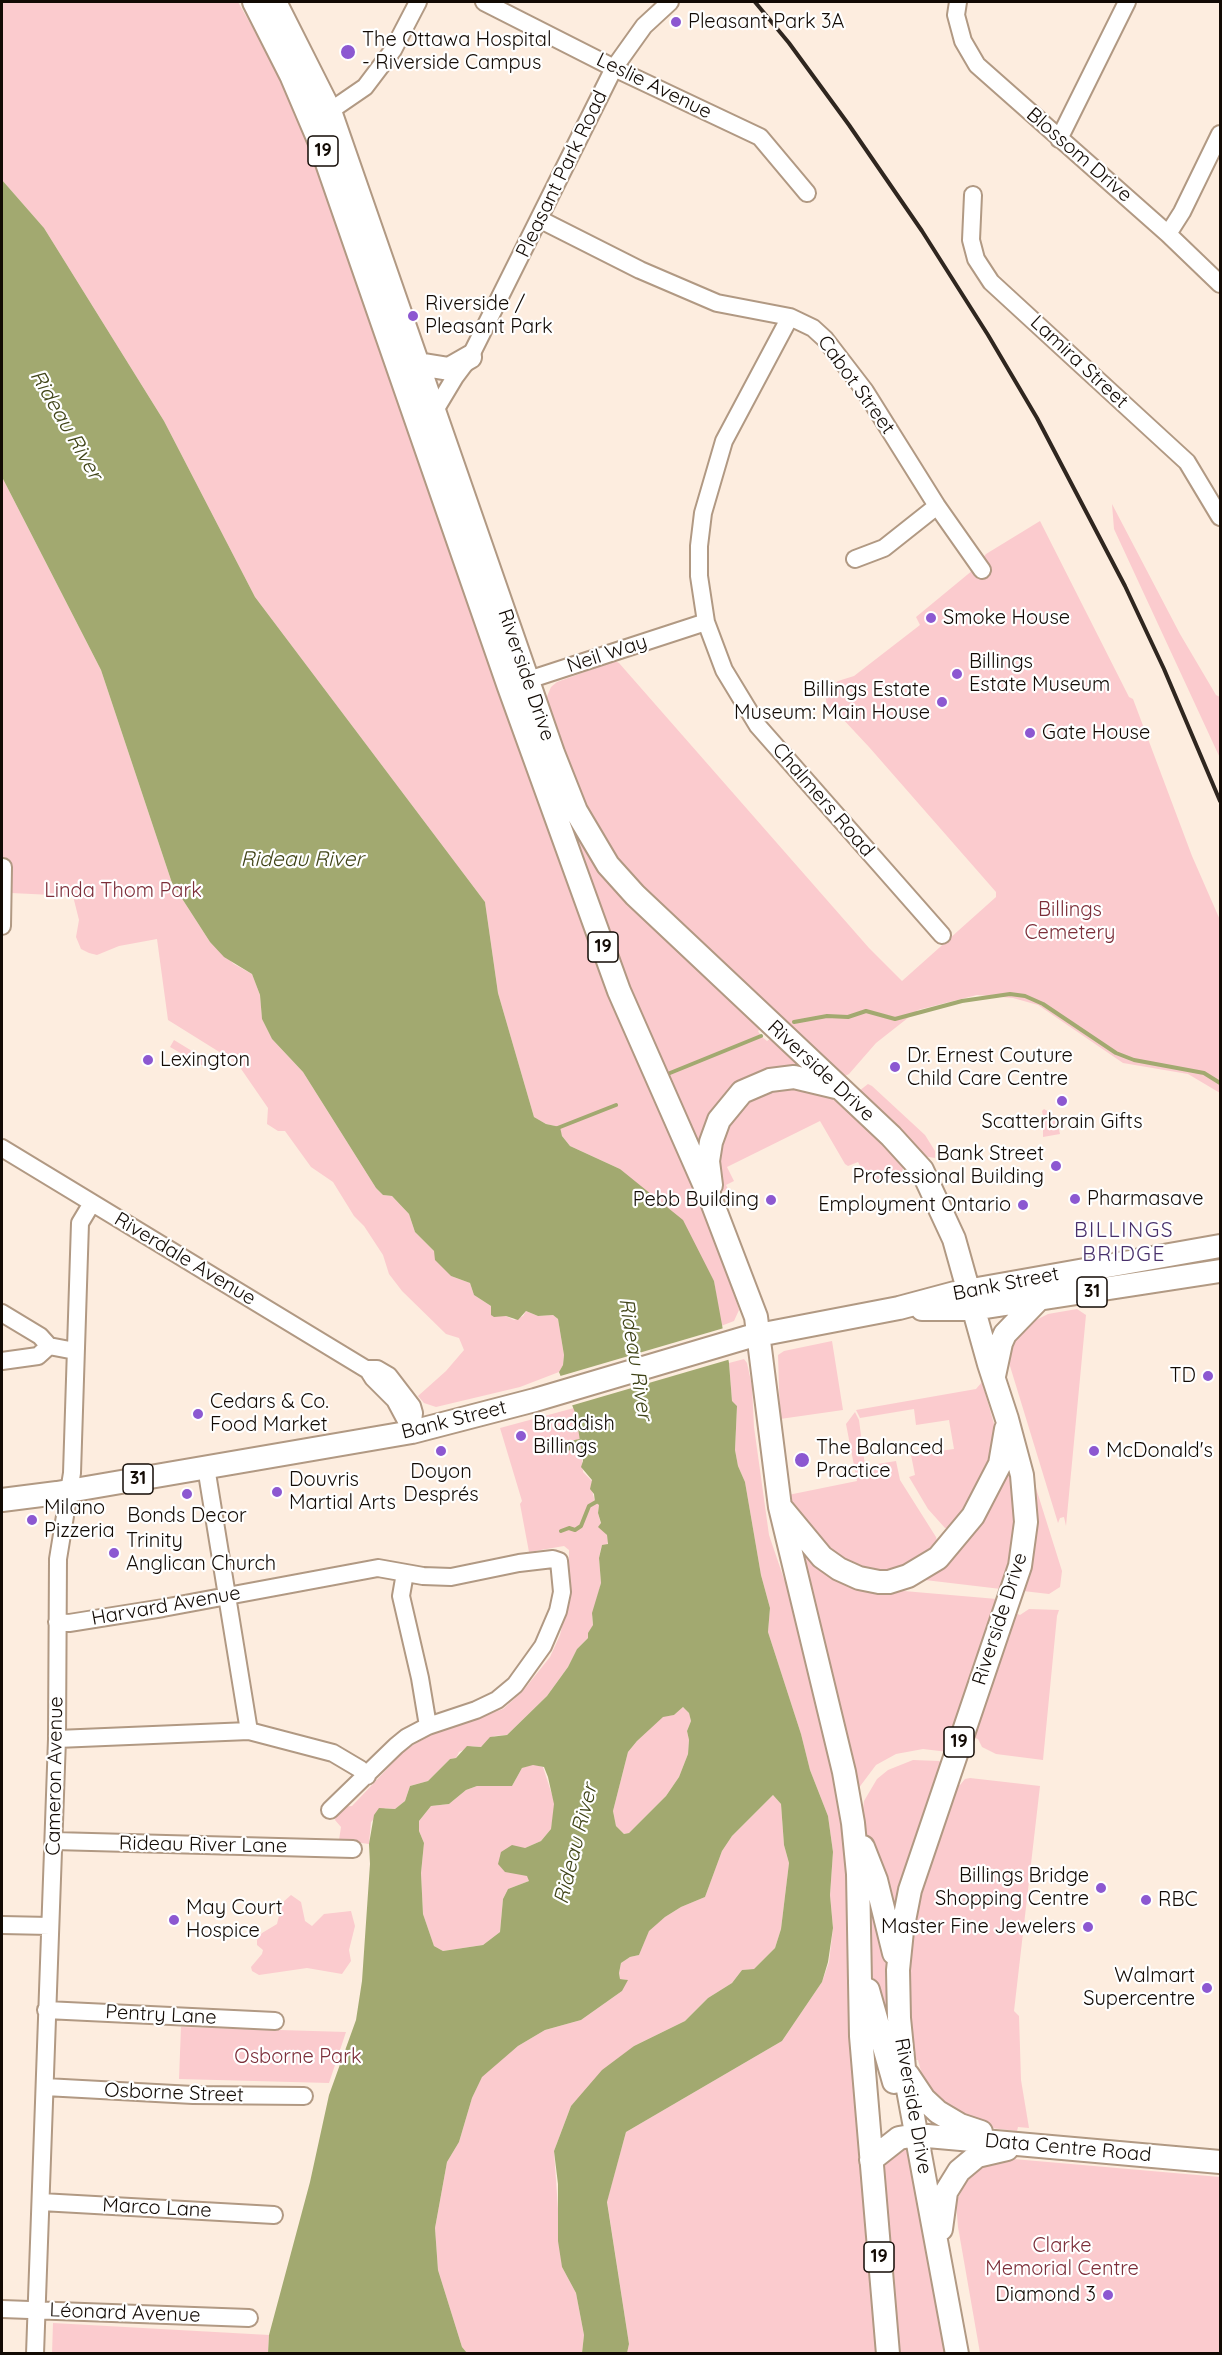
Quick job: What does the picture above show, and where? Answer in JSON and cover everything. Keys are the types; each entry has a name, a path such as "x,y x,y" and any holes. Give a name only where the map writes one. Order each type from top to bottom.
{"main road":[{"name":"Riverside Drive","path":"254,2 291,75 320,143 425,415 518,683 619,991 712,1202 755,1312 750,1336 780,1507 844,1772 854,1823 858,1874 861,2036 888,2354"},
{"name":"Riverside Drive","path":"275,2 330,111 418,364 425,415"},
{"path":"418,364 444,370 455,368 470,357"},
{"name":"Riverside Drive","path":"518,683 553,753 576,811 608,865 634,895 891,1136 922,1170 954,1239 1022,1475 1026,1522 1015,1582 910,1890 902,1931 898,1970 898,2018 904,2068 957,2354"},
{"path":"712,1202 708,1161 711,1142 719,1120 742,1092 770,1080 794,1077 838,1087"},
{"path":"954,1239 965,1258 975,1267 1013,1282"},
{"name":"Bank Street","path":"970,1300 1013,1282 1221,1246"},
{"name":"Bank Street","path":"2,1500 70,1491 412,1432 535,1400 750,1336 899,1308 970,1300 1038,1300 1221,1271"},
{"path":"994,1378 1005,1334 1038,1300"},
{"path":"780,1507 817,1552 839,1569 859,1578 879,1582 889,1582 908,1576 938,1558 973,1516 1000,1464 1007,1419"},
{"path":"854,1823 876,1880 898,1970"},
{"path":"860,1962 894,2080 902,2121 905,2127 916,2135"},
{"path":"904,2068 930,2106 945,2117 970,2129 1038,2146"},
{"path":"871,2160 898,2138 916,2135"},
{"name":"Data Centre Road","path":"916,2135 1221,2162"},
{"path":"939,2251 946,2192 952,2180 966,2163 987,2152 1038,2146"}],"street":[{"path":"330,111 365,87 393,50 418,2"},
{"name":"Leslie Avenue","path":"484,2 614,68 760,137 807,193"},
{"path":"1059,138 1127,2"},
{"name":"Pleasant Park Road","path":"425,415 470,357 614,68 631,42 664,7"},
{"name":"Blossom Drive","path":"957,8 963,41 977,65 1168,234 1221,284"},
{"path":"1168,234 1182,213 1221,134"},
{"name":"Lamira Street","path":"973,195 970,240 976,259 991,282 1187,462 1221,517"},
{"name":"Cabot Street","path":"539,219 640,270 717,303 790,317 813,328 825,339 865,391 937,506 982,570"},
{"name":"Chalmers Road","path":"790,317 724,441 703,513 699,546 699,576 706,622 724,670 758,726 942,935"},
{"path":"855,559 884,548 937,506"},
{"name":"Neil Way","path":"518,683 706,622"},
{"path":"2,926 3,867"},
{"name":"Riverdale Avenue","path":"2,1148 368,1370 377,1369 389,1376 409,1399 414,1413 412,1432"},
{"name":"Cameron Avenue","path":"35,2354 57,1739 58,1559 72,1473 80,1223 92,1203"},
{"path":"2,1313 40,1336 49,1346 75,1351"},
{"path":"2,1361 38,1356 49,1346"},
{"path":"206,1467 225,1595 249,1731"},
{"name":"Harvard Avenue","path":"57,1623 163,1608 378,1568 451,1577 519,1563 553,1559 559,1561 562,1592 558,1611 543,1646 525,1673 497,1700 476,1710 428,1726"},
{"path":"330,1810 396,1746 428,1726 420,1678 401,1596 405,1573"},
{"path":"57,1739 249,1731 333,1753 360,1769 367,1776"},
{"name":"Rideau River Lane","path":"54,1841 353,1849"},
{"path":"2,1924 51,1926"},
{"name":"Pentry Lane","path":"46,2010 275,2021"},
{"name":"Osborne Street","path":"45,2087 192,2095 304,2096"},
{"name":"Marco Lane","path":"41,2202 274,2215"},
{"name":"Léonard Avenue","path":"2,2309 249,2318"}],"green space":[{"path":"2,2 238,2 286,86 322,173 620,1010 706,1218 737,1303 739,1310 734,1321 721,1326 714,1281 620,1169 570,1146 562,1136 559,1127 546,1124 534,1117 498,993 485,902 255,597 164,421 44,228 2,180"},
{"name":"Linda Thom Park","path":"2,477 101,670 172,883 210,942 234,964 252,974 260,995 262,1019 272,1039 303,1072 376,1188 383,1195 392,1196 409,1214 415,1232 434,1251 451,1276 470,1283 474,1295 491,1306 491,1315 506,1316 514,1320 523,1316 526,1311 538,1316 553,1315 558,1319 564,1355 563,1365 559,1372 520,1387 436,1407 424,1403 418,1396 446,1371 464,1350 459,1338 446,1334 402,1291 389,1274 383,1255 364,1226 354,1216 333,1182 311,1167 285,1131 278,1131 267,1124 268,1108 237,1063 168,1020 157,939 119,946 97,955 89,953 81,949 76,937 79,920 73,896 11,893 11,861 2,859"},
{"path":"1112,504 1180,634 1216,695 1220,697 1220,758 1114,529"},
{"name":"Billings Estate Museum","path":"1040,521 1129,697 1133,699 1192,856 1220,920 1220,1093 1188,1074 1123,1063 1038,1005 1013,998 977,995 918,1010 876,1043 849,1074 843,1077 643,894 588,819 545,701 551,687 557,682 615,661 619,663 869,948 902,981 996,897 996,892 869,747 841,717 827,707 825,692 838,681 854,676 920,625 916,617 973,570 986,554"},
{"path":"527,701 563,801 764,1027 758,1031 761,1036 767,1041 774,1036 804,1068 748,1083 703,1170 635,1009"},
{"path":"174,1040 215,1065 212,1071 170,1047"},
{"path":"868,1084 925,1135 935,1151 935,1158 923,1156 859,1091"},
{"path":"773,1085 831,1093 905,1161 902,1172 874,1184 870,1176 866,1177 858,1162 848,1166 845,1164 820,1121 727,1167 734,1181 726,1185 728,1189 722,1192 716,1180 727,1116"},
{"path":"1044,1109 1056,1116 1060,1134 1043,1137 1045,1127 1042,1111"},
{"path":"1077,1309 1086,1315 1066,1526 1064,1517 1060,1518 1058,1523 1006,1353 1010,1342 1034,1321 1048,1314"},
{"path":"832,1341 843,1410 780,1419 778,1355 784,1351"},
{"path":"744,1359 752,1386 754,1427 769,1535 784,1579 788,1579 840,1788 888,2353 627,2353 629,2344 607,2201 626,2132 782,2041 822,1982 829,1962 833,1928 830,1895 833,1852 828,1816 810,1770 801,1734 768,1632 770,1608 761,1575 745,1482 738,1466 735,1450 737,1406 732,1402 729,1363"},
{"path":"982,1382 997,1434 991,1476 950,1528 945,1528 928,1509 909,1477 915,1475 911,1455 954,1449 949,1420 916,1425 914,1409 860,1418 856,1410 976,1389"},
{"path":"574,1408 581,1444 583,1472 592,1481 595,1502 599,1505 598,1513 608,1541 607,1546 602,1545 601,1548 599,1558 601,1583 592,1617 593,1625 588,1638 577,1649 568,1667 547,1696 507,1735 494,1736 481,1747 472,1746 459,1752 456,1758 450,1759 428,1781 410,1786 405,1801 395,1809 385,1808 371,1822 369,1844 339,1840 341,1827 335,1820 336,1811 340,1807 352,1806 405,1750 432,1734 503,1709 522,1692 550,1657 560,1635 569,1599 569,1550 564,1546 529,1552 520,1504 522,1501 500,1428"},
{"path":"855,1412 859,1420 865,1466 896,1461 900,1480 936,1537 938,1545 893,1573 848,1566 795,1515 788,1495 857,1481 846,1424"},
{"path":"1011,1457 1016,1546 1001,1589 925,1580 925,1575"},
{"path":"1030,1469 1062,1571 1060,1587 1049,1594 1023,1591"},
{"path":"798,1541 892,1590 997,1599 948,1752 923,1749 896,1754 876,1765 858,1789"},
{"path":"1029,1609 1059,1610 1043,1760 996,1754 982,1747 978,1739 972,1740 1015,1613 1020,1615"},
{"path":"683,1707 689,1713 691,1721 687,1731 688,1754 679,1777 666,1796 629,1833 624,1834 616,1826 613,1811 628,1752 663,1716 674,1715"},
{"path":"913,1760 939,1761 943,1764 909,1871 895,2049 873,1982 869,1956 862,1816 864,1801 877,1779 888,1770"},
{"path":"533,1764 543,1767 555,1804 551,1829 541,1841 525,1848 529,1881 508,1889 503,1899 500,1932 483,1945 443,1951 434,1946 423,1914 421,1873 424,1843 419,1831 419,1821 431,1806 449,1804 466,1790 477,1786 512,1786 522,1768"},
{"path":"965,1779 1040,1786 1014,2011 1019,2016 1021,2080 1029,2128 1018,2127 1017,2131 969,2124 933,2094 923,2079 918,2060 912,2060 906,1997 915,1904 955,1783 960,1785"},
{"path":"773,1795 781,1804 784,1845 789,1863 781,1929 775,1948 754,1969 742,1970 732,1983 708,1998 685,2021 634,2046 571,2106 554,2151 562,2267 576,2293 584,2335 582,2353 467,2353 462,2347 438,2270 435,2228 447,2162 459,2142 472,2098 482,2076 518,2046 545,2030 581,2020 622,1991 627,1980 620,1979 621,1963 630,1957 639,1955 649,1930 665,1917 705,1897 722,1851 732,1836"},
{"path":"291,1895 301,1902 305,1921 312,1926 324,1914 351,1911 355,1926 349,1950 351,1961 342,1974 307,1968 259,1975 252,1971 251,1967 263,1950 257,1945 257,1940 262,1933 277,1924 282,1903"},
{"name":"Osborne Park","path":"181,2027 346,2032 329,2083 179,2079"},
{"path":"908,2145 949,2353 899,2353 883,2164"},
{"name":"Clarke Memorial Centre","path":"1002,2158 1220,2177 1220,2353 980,2353 958,2227 956,2202 974,2172 987,2163"},
{"path":"53,2323 269,2335 268,2353 52,2354"}],"water":[{"name":"Rideau River","path":"2,180 44,228 164,421 255,597 485,902 498,993 534,1117 546,1124 560,1127 562,1136 570,1146 620,1169 683,1220 714,1281 729,1363 732,1401 737,1406 735,1450 738,1466 745,1482 761,1575 770,1608 768,1632 801,1734 810,1770 828,1816 833,1852 830,1895 833,1928 828,1962 822,1982 782,2041 626,2132 607,2202 629,2344 627,2353 582,2353 584,2335 576,2293 562,2267 558,2241 558,2184 554,2151 571,2106 602,2070 634,2046 685,2021 708,1998 732,1983 742,1970 754,1969 775,1948 781,1929 789,1863 784,1845 781,1804 773,1795 732,1836 722,1851 705,1897 665,1917 649,1931 639,1955 630,1957 621,1963 620,1979 628,1980 622,1991 581,2020 545,2030 518,2046 482,2077 472,2098 459,2142 447,2162 435,2228 438,2270 462,2347 467,2353 268,2353 269,2335 310,2182 329,2095 356,2020 362,1981 370,1864 369,1844 374,1815 379,1808 395,1809 405,1801 410,1786 428,1781 467,1746 481,1747 490,1737 507,1735 547,1696 568,1667 577,1649 588,1638 593,1625 592,1613 601,1583 599,1558 602,1545 608,1544 607,1535 598,1527 601,1523 598,1513 599,1505 595,1502 594,1494 590,1489 592,1480 581,1467 583,1461 576,1415 559,1372 563,1365 564,1355 558,1319 553,1315 538,1316 526,1311 518,1320 506,1316 494,1317 491,1315 491,1306 474,1295 470,1283 451,1276 435,1260 434,1251 415,1232 409,1214 392,1196 383,1195 376,1188 303,1072 272,1039 262,1019 260,995 252,974 224,957 210,942 172,883 101,670 2,477","holes":["683,1707 689,1713 691,1721 687,1731 688,1754 679,1777 666,1796 629,1833 624,1834 616,1826 613,1811 628,1752 663,1717 674,1715","533,1765 544,1767 548,1777 554,1804 551,1829 541,1841 525,1848 512,1845 501,1852 498,1864 505,1872 527,1876 529,1881 508,1889 503,1899 500,1932 483,1945 443,1951 434,1946 423,1914 421,1873 424,1843 419,1831 419,1821 431,1806 449,1804 466,1790 477,1786 512,1786 522,1768"]}],"pier":[{"path":"724,1328 731,1359 570,1406 557,1377"}],"waterway":[{"path":"794,1022 827,1016 848,1017 866,1011 895,1019 962,1001 1010,994 1025,996 1043,1004 1116,1053 1134,1060 1204,1073 1220,1083"},
{"path":"670,1073 761,1036"},
{"path":"555,1129 616,1105"},
{"path":"552,1449 568,1449 575,1442 580,1441"},
{"path":"561,1531 569,1528 575,1530 581,1526 589,1506 596,1502"}],"railway":[{"path":"755,2 789,43 849,125 922,231 1037,418 1125,586 1164,669 1220,801"}],"place":[{"name":"Pleasant Park 3A","path":"676,22"},
{"name":"The Ottawa Hospital - Riverside Campus","path":"348,52"},
{"name":"Riverside / Pleasant Park","path":"413,316"},
{"name":"Smoke House","path":"931,618"},
{"name":"Billings Estate Museum","path":"957,674"},
{"name":"Billings Estate Museum: Main House","path":"942,702"},
{"name":"Gate House","path":"1030,733"},
{"name":"Lexington","path":"148,1060"},
{"name":"Dr. Ernest Couture Child Care Centre","path":"895,1067"},
{"name":"Scatterbrain Gifts","path":"1062,1101"},
{"name":"Bank Street Professional Building","path":"1056,1166"},
{"name":"Pharmasave","path":"1075,1199"},
{"name":"Pebb Building","path":"771,1200"},
{"name":"Employment Ontario","path":"1023,1205"},
{"name":"TD","path":"1208,1376"},
{"name":"Cedars & Co. Food Market","path":"198,1414"},
{"name":"Braddish Billings","path":"521,1436"},
{"name":"Doyon Després","path":"441,1451"},
{"name":"McDonald's","path":"1094,1451"},
{"name":"The Balanced Practice","path":"802,1460"},
{"name":"Douvris Martial Arts","path":"277,1492"},
{"name":"Bonds Decor","path":"187,1494"},
{"name":"Milano Pizzeria","path":"32,1520"},
{"name":"Trinity Anglican Church","path":"114,1553"},
{"name":"Billings Bridge Shopping Centre","path":"1101,1888"},
{"name":"RBC","path":"1146,1900"},
{"name":"May Court Hospice","path":"174,1920"},
{"name":"Master Fine Jewelers","path":"1088,1927"},
{"name":"Walmart Supercentre","path":"1207,1988"},
{"name":"Diamond 3","path":"1108,2295"}],"district":[{"name":"BILLINGS BRIDGE","path":"1124,1243"}],"park label":[{"name":"Billings Cemetery","path":"1070,922"}]}
